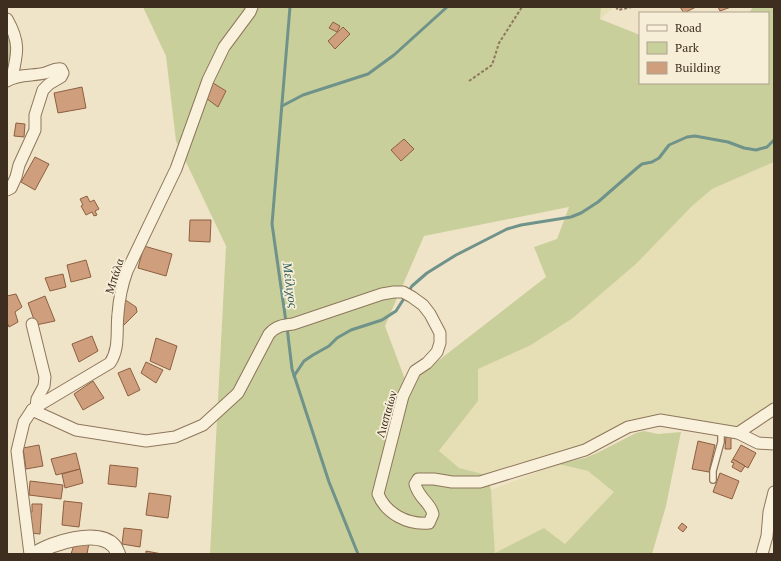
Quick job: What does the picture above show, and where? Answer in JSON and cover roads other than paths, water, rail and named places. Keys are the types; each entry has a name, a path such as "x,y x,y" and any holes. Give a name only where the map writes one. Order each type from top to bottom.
{"street":[{"name":"Μπάλα","path":"34,409 110,363 115,356 121,288 127,271 176,169 208,80 224,46 250,12 252,7"},
{"path":"7,19 13,30 17,43 16,58 10,79 34,76 59,68 63,73 61,77 49,84 43,90 35,114 35,130 19,165 11,188 7,190"},
{"name":"Λιαπαίων","path":"34,409 76,430 146,441 175,437 203,425 238,393 268,334 274,328 281,325 293,324 382,294 394,292 408,295 423,305 430,314 440,333 440,343 437,352 427,363 415,371 403,396 378,494 381,502 398,517 418,524 429,523 434,514 432,507 423,500 417,490 415,484 418,479 434,479 452,482 480,482 585,450 628,427 660,420 738,433 758,443 774,444"},
{"path":"30,554 12,452 24,422 34,409 37,399 44,386 45,377 32,324"},
{"path":"738,433 774,409"},
{"path":"762,554 767,536 769,512 774,492"},
{"path":"34,554 57,543 87,538 101,539 108,542 114,546 118,554"}],"lane":[{"path":"713,480 713,471 721,442 721,430"}],"waterway":[{"name":"Μείλιχος","path":"286,322 272,224 290,7"},
{"path":"282,106 303,95 368,74 394,55 447,7"},
{"path":"294,376 304,361 329,346 337,338 351,330 382,320 396,311 412,286 427,273 456,255 507,229 521,225 571,217 581,213 598,202 642,164 652,162 659,158 669,145 687,137 695,136 728,142 744,148 756,150 767,147 774,140"},
{"name":"Μείλιχος","path":"287,327 292,369 329,482 358,554"}]}
